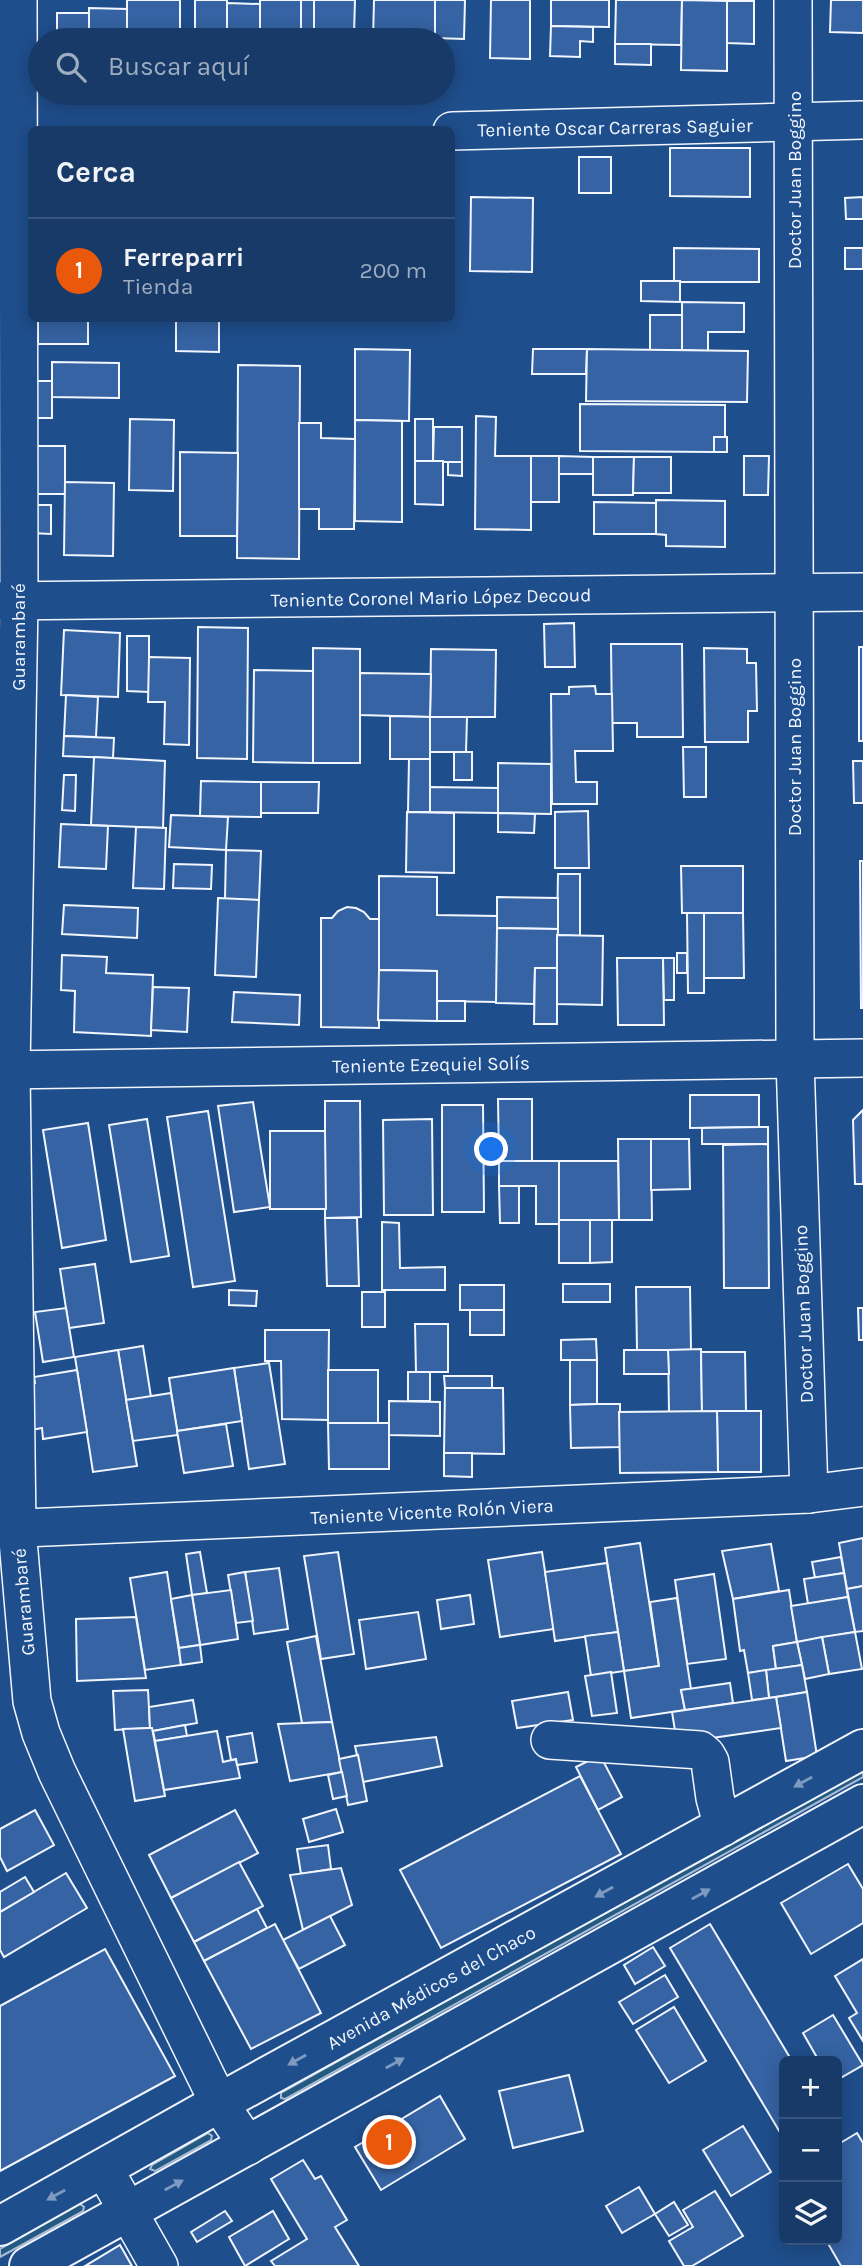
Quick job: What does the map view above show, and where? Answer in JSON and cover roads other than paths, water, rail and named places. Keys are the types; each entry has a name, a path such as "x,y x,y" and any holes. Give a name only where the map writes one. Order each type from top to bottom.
{"main road":[{"name":"Avenida Médicos del Chaco","path":"0,2226 863,1749"},
{"path":"29,2266 863,1804"}],"street":[{"name":"Guarambaré","path":"18,0 9,601 6,1070 8,1529 32,1701 41,1733 57,1772 219,2103 248,2146"},
{"name":"Doctor Juan Boggino","path":"793,0 795,1059 808,1494"},
{"name":"Teniente Oscar Carreras Saguier","path":"455,131 794,124 863,120"},
{"name":"Teniente Coronel Mario López Decoud","path":"9,601 863,592"},
{"name":"Teniente Ezequiel Solís","path":"6,1070 863,1058"},
{"name":"Teniente Vicente Rolón Viera","path":"8,1529 808,1494 863,1488"},
{"path":"550,1740 700,1750 710,1762 715,1798 723,1827"},
{"path":"104,2169 159,2266"}],"place":[{"name":"Ferreparri","path":"389,2142"}]}
